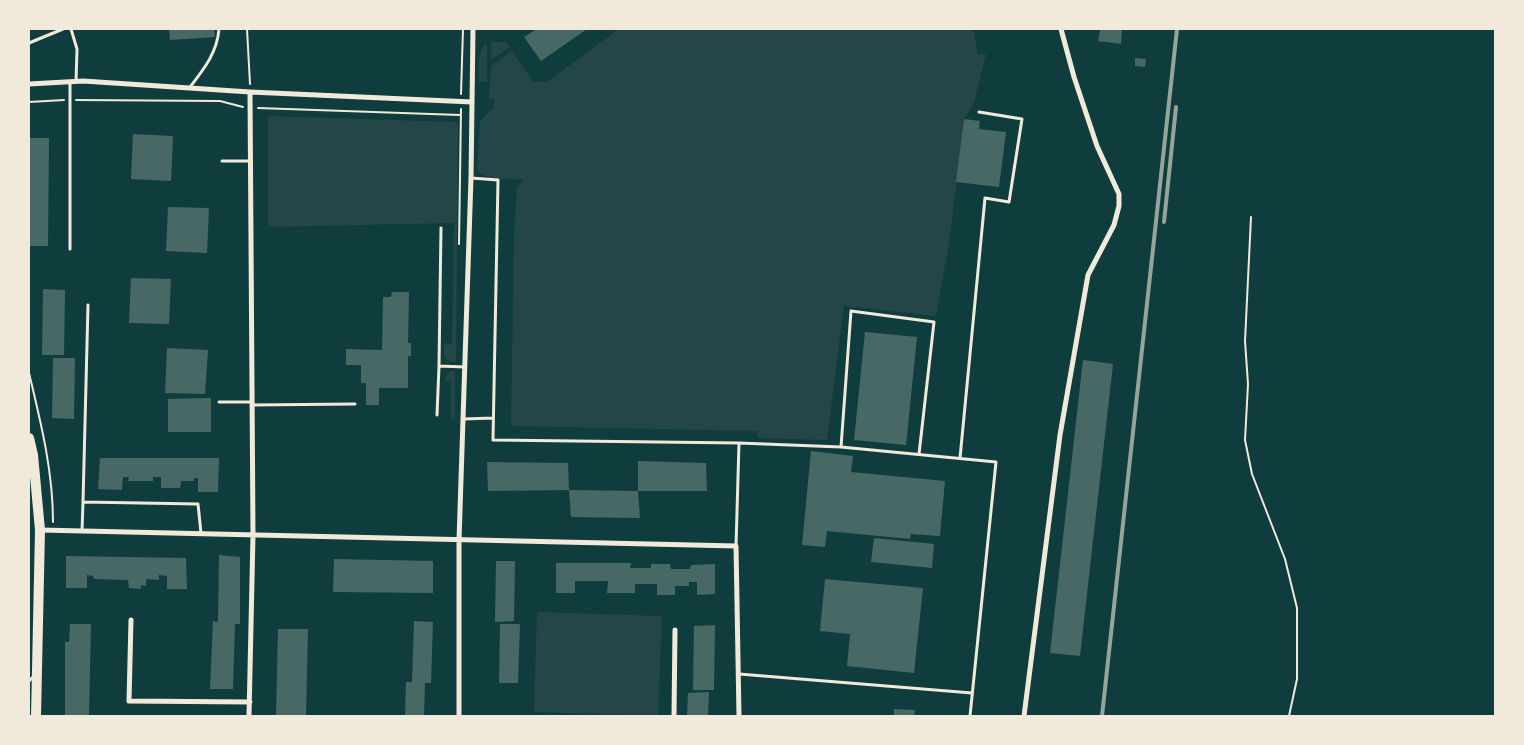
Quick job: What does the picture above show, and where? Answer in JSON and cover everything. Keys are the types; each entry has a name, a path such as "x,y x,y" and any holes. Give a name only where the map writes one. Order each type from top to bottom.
{"main road":[{"path":"29,438 33,455 40,530 36,716"}],"street":[{"path":"459,716 459,540 471,178 473,29"},
{"path":"1024,716 1060,435 1088,275 1114,225 1119,206 1119,194 1097,146 1061,29"},
{"path":"29,84 73,82 472,102"},
{"path":"249,716 253,535 250,92"},
{"path":"40,530 736,546 739,716"},
{"path":"131,620 129,701 250,702"},
{"path":"674,716 675,630"}],"lane":[{"path":"29,43 62,29"},
{"path":"70,248 73,82 77,49 71,29"},
{"path":"189,88 204,70 212,56 218,43 219,29"},
{"path":"960,458 985,198 1009,202 1022,119 979,112"},
{"path":"222,161 251,161"},
{"path":"471,178 498,180 492,440 739,443 841,447 996,462 970,716"},
{"path":"437,415 441,228"},
{"path":"82,531 88,305"},
{"path":"841,447 852,311 934,322 919,454"},
{"path":"438,366 465,367"},
{"path":"220,402 355,404"},
{"path":"463,419 493,418"},
{"path":"736,546 739,443"},
{"path":"83,502 198,504 201,534"},
{"path":"29,680 37,672"},
{"path":"738,674 972,693"}],"path":[{"path":"247,29 250,92"},
{"path":"1251,217 1245,341 1248,384 1245,440 1252,474 1285,559 1297,608 1297,679 1289,716"},
{"path":"29,373 47,449 52,487 53,530"}],"shaded area":[{"path":"619,29 973,29 978,55 986,54 974,103 964,119 949,244 936,316 844,306 827,440 758,438 758,431 511,426 514,237 517,187 524,180 492,178 477,169 480,122 493,109 494,99 489,99 491,66 512,51 533,82 548,81"},
{"path":"491,42 506,42 510,47 491,60"},
{"path":"485,45 487,45 487,82 479,82 479,57"},
{"path":"268,116 455,122 458,125 456,362 448,361 444,357 444,344 452,344 454,223 268,227"},
{"path":"455,371 455,419 451,419 451,381 443,380 449,372"},
{"path":"537,612 662,616 658,716 534,712"}],"building":[{"path":"169,29 214,29 215,37 170,40"},
{"path":"537,29 587,29 541,61 524,37"},
{"path":"1100,29 1122,29 1121,44 1098,41"},
{"path":"1135,58 1146,59 1145,67 1135,66"},
{"path":"964,119 980,121 979,129 1006,132 999,187 956,182"},
{"path":"133,134 173,136 171,181 131,179"},
{"path":"29,138 49,138 48,246 29,246"},
{"path":"168,207 209,208 207,253 166,251"},
{"path":"131,278 171,279 169,324 129,323"},
{"path":"43,289 65,290 64,355 42,355"},
{"path":"392,292 409,292 408,343 411,343 411,356 408,356 408,388 379,388 379,405 366,405 366,383 361,383 361,365 346,365 346,349 382,350 383,297 391,297"},
{"path":"865,332 917,337 906,445 854,440"},
{"path":"167,348 208,350 205,394 165,393"},
{"path":"53,358 75,358 74,419 52,418"},
{"path":"1083,360 1113,364 1080,656 1050,653"},
{"path":"211,398 211,432 168,432 168,399"},
{"path":"811,451 853,456 851,472 945,481 940,536 911,534 910,539 827,531 825,547 802,545"},
{"path":"100,458 219,458 218,492 198,492 198,478 194,478 194,481 181,481 180,488 161,488 161,477 153,477 153,481 128,481 129,477 123,477 122,490 98,489"},
{"path":"638,461 706,463 707,491 638,491"},
{"path":"487,462 568,463 569,490 488,491"},
{"path":"569,490 638,491 640,518 571,517"},
{"path":"874,538 934,544 932,568 871,562"},
{"path":"219,555 240,557 240,624 235,624 233,689 210,689 213,621 218,622"},
{"path":"66,556 186,558 187,589 167,589 167,576 159,575 159,580 146,579 146,586 141,585 141,589 129,588 128,580 94,579 93,576 87,575 87,588 66,588"},
{"path":"334,559 433,561 433,593 333,592"},
{"path":"496,561 515,561 514,621 495,622"},
{"path":"556,563 631,563 630,568 651,568 651,564 670,564 671,569 690,569 691,565 715,564 715,594 697,595 697,582 689,582 689,586 675,586 675,595 657,595 657,584 635,584 635,593 607,593 608,581 575,581 575,593 556,593"},
{"path":"825,579 923,588 914,673 847,666 850,634 820,631"},
{"path":"414,621 433,622 431,683 425,683 424,716 405,716 406,682 412,682"},
{"path":"70,624 91,624 89,716 65,716 65,642 69,642"},
{"path":"500,624 520,624 518,683 499,683"},
{"path":"715,625 714,690 693,690 694,626"},
{"path":"278,629 308,629 306,716 276,716"},
{"path":"709,692 708,716 687,716 688,693"},
{"path":"894,709 915,710 914,716 894,716"}],"railway":[{"path":"1102,716 1177,29"},
{"path":"1164,222 1176,107"}]}
